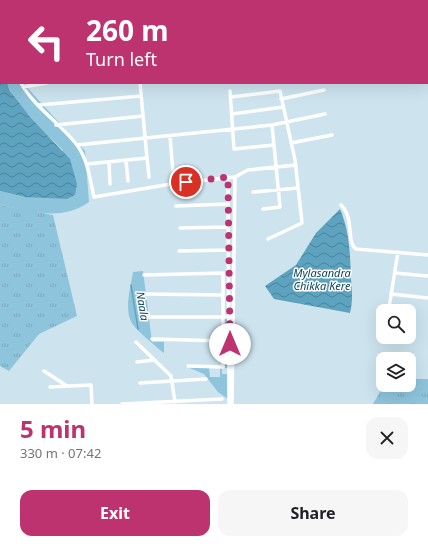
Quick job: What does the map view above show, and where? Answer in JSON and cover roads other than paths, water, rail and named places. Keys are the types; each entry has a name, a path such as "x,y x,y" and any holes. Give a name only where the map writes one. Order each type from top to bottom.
{"street":[{"path":"22,85 34,84"},
{"path":"140,84 149,177"},
{"path":"22,85 56,125 77,145 87,164 94,197 171,184 236,177 248,170 296,165"},
{"path":"281,99 324,90"},
{"path":"230,91 234,149 274,145"},
{"path":"231,97 280,91 296,165 302,223 268,239"},
{"path":"39,105 141,96"},
{"path":"232,114 283,107"},
{"path":"77,145 272,126 325,114"},
{"path":"56,125 143,116"},
{"path":"263,209 280,207 272,126"},
{"path":"291,143 332,135"},
{"path":"170,136 174,173"},
{"path":"87,164 147,158"},
{"path":"126,161 128,181"},
{"path":"109,162 110,184"},
{"path":"228,177 228,250 231,317 232,404"},
{"path":"229,404 236,177"},
{"path":"253,192 278,191 298,188"},
{"path":"176,206 228,204"},
{"path":"341,205 348,215 351,242 356,249 428,255"},
{"path":"180,228 228,227"},
{"path":"179,251 228,250"},
{"path":"390,304 398,252"},
{"path":"144,275 223,273 223,366 188,366"},
{"path":"395,273 428,276"},
{"path":"146,294 223,295"},
{"path":"391,294 428,298"},
{"path":"149,317 231,317"},
{"path":"152,339 224,341"},
{"path":"136,342 171,376 175,402"},
{"path":"137,362 154,360"},
{"path":"44,371 67,386"},
{"path":"140,382 206,379"},
{"path":"50,387 91,385 92,404"},
{"path":"122,404 222,399"}],"water":[{"path":"0,84 7,84 10,91 30,117 70,159 77,184 75,195 67,199 25,197 0,191"},
{"name":"Mylasandra Chikka Kere","path":"340,209 348,235 350,252 352,304 350,313 274,299 265,286 296,265 316,233"}],"waterway":[{"name":"Naala","path":"131,285 138,329"}]}
